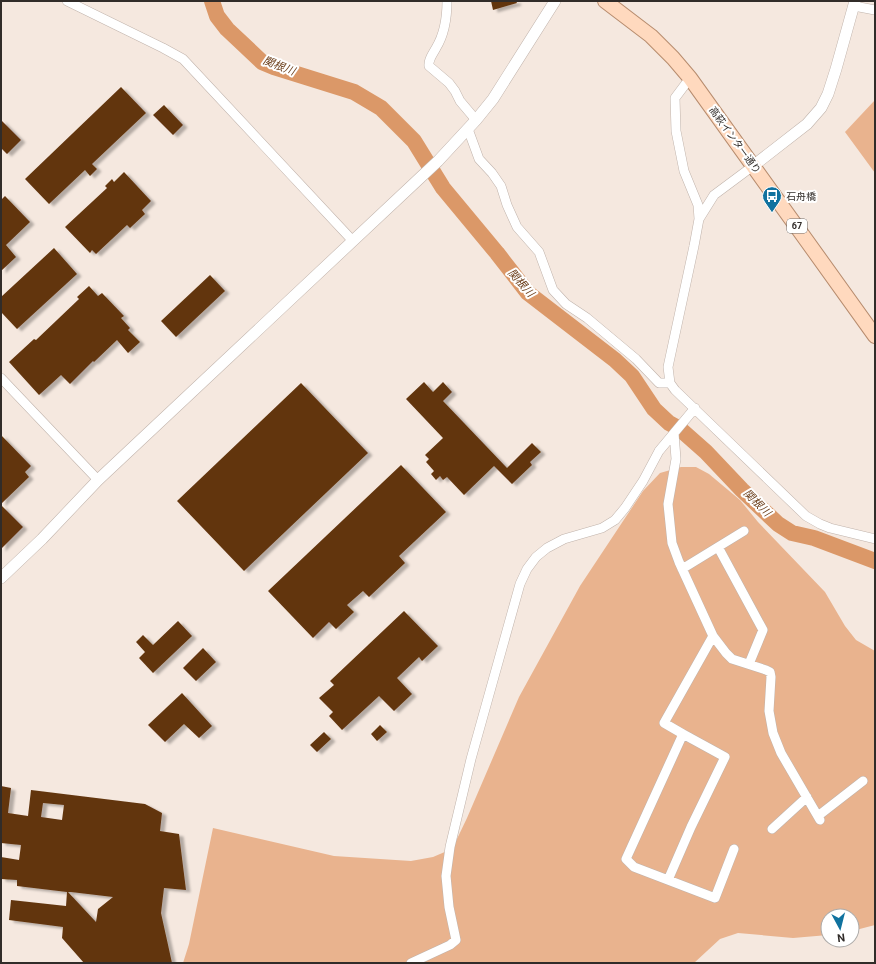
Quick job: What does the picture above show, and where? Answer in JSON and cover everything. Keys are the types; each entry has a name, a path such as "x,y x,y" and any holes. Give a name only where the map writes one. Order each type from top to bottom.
{"main road":[{"name":"高萩インター通り","path":"605,1 651,36 690,78 875,336"}],"street":[{"path":"67,1 164,48 183,59 352,240"},
{"path":"447,1 447,14 440,42 430,58 429,66 449,82 460,101 476,120"},
{"path":"1,578 42,539 98,480 352,240 438,161 476,120 493,99 555,1"},
{"path":"699,219 714,195 807,124 821,108 828,94 836,69 854,3 875,10"},
{"path":"690,78 675,98 676,131 684,171 698,205 699,219 668,366 670,383 806,516 830,528 875,539"},
{"path":"468,129 479,159 492,173 501,186 507,205 517,227 539,252 553,290 566,304 587,318 636,359 659,383 670,383"},
{"path":"1,378 98,480"},
{"path":"410,963 450,945 456,940 449,907 446,876 450,847 471,759 506,632 520,584 527,569 547,548 564,539 602,528 615,520 643,481 659,451 695,408"},
{"path":"674,433 676,459 668,504 672,543 682,569 713,636 726,653 732,658 770,672 769,711 773,733 781,753 819,818 863,781"},
{"path":"682,569 744,531"},
{"path":"718,547 763,630 749,664"},
{"path":"668,880 691,827 725,757 664,723 713,636"},
{"path":"683,734 626,859 634,867 716,898 734,849"},
{"path":"772,828 807,797"}],"shaded area":[{"path":"875,100 875,173 845,132"},
{"path":"681,467 696,467 709,474 740,500 758,522 825,592 845,626 856,640 875,651 875,925 860,929 860,908 820,908 820,936 793,938 738,933 720,939 694,963 183,963 189,944 213,828 334,856 411,861 433,857 447,851 456,841 467,818 519,697 580,586 643,491 660,473"}],"building":[{"path":"491,1 516,1 517,3 493,10"},
{"path":"121,87 146,113 92,164 97,169 90,176 85,170 49,204 25,179"},
{"path":"164,105 183,125 173,135 153,115"},
{"path":"1,120 21,140 7,154 1,148"},
{"path":"124,172 151,201 142,210 145,214 130,228 127,225 96,254 92,250 90,253 65,227 107,188 105,186 112,179 114,182"},
{"path":"5,196 30,222 6,245 16,257 1,271 1,200"},
{"path":"54,248 77,274 17,329 1,312 1,297"},
{"path":"210,275 225,291 176,337 161,321"},
{"path":"89,286 98,296 102,293 124,316 121,318 130,328 128,330 140,342 128,353 117,340 70,384 61,375 39,395 9,362 34,339 36,340 79,299 77,297"},
{"path":"424,382 433,392 443,382 452,392 443,401 507,468 532,443 541,452 530,462 532,465 512,484 494,466 464,495 447,477 443,480 440,476 436,480 431,474 434,471 426,462 429,459 425,455 443,438 406,399"},
{"path":"301,383 368,453 244,571 177,501"},
{"path":"1,435 31,466 25,472 29,477 1,504"},
{"path":"401,465 446,512 399,556 405,563 369,597 363,591 347,605 354,612 336,629 329,622 313,638 268,591"},
{"path":"1,505 23,527 1,549"},
{"path":"404,611 438,646 422,661 419,657 397,678 412,694 394,711 379,696 342,730 329,716 333,712 319,698 334,685 330,681"},
{"path":"178,621 192,636 153,673 139,658 145,652 136,642 143,635 153,645"},
{"path":"203,648 216,662 196,681 183,668"},
{"path":"182,693 212,726 199,738 184,724 165,742 148,725"},
{"path":"380,725 387,732 377,741 371,734"},
{"path":"324,732 331,739 317,752 310,745"},
{"path":"1,786 11,788 8,813 28,816 31,790 145,804 162,813 160,831 179,834 186,890 164,888 161,913 172,963 84,963 62,938 63,927 9,920 11,900 66,906 67,892 17,886 17,880 1,879 1,857 19,860 21,845 1,843","holes":["43,803 64,805 62,820 41,817","68,892 71,892 113,897 98,909 96,922"]}],"waterway":[{"name":"関根川","path":"212,1 217,16 227,29 262,62 354,92 381,108 414,141 443,188 528,293 615,360 632,376 654,409 669,423 680,429 706,452 742,490 778,524 792,533 814,538 875,561"}],"place":[{"name":"石舟橋","path":"772,213"}]}
